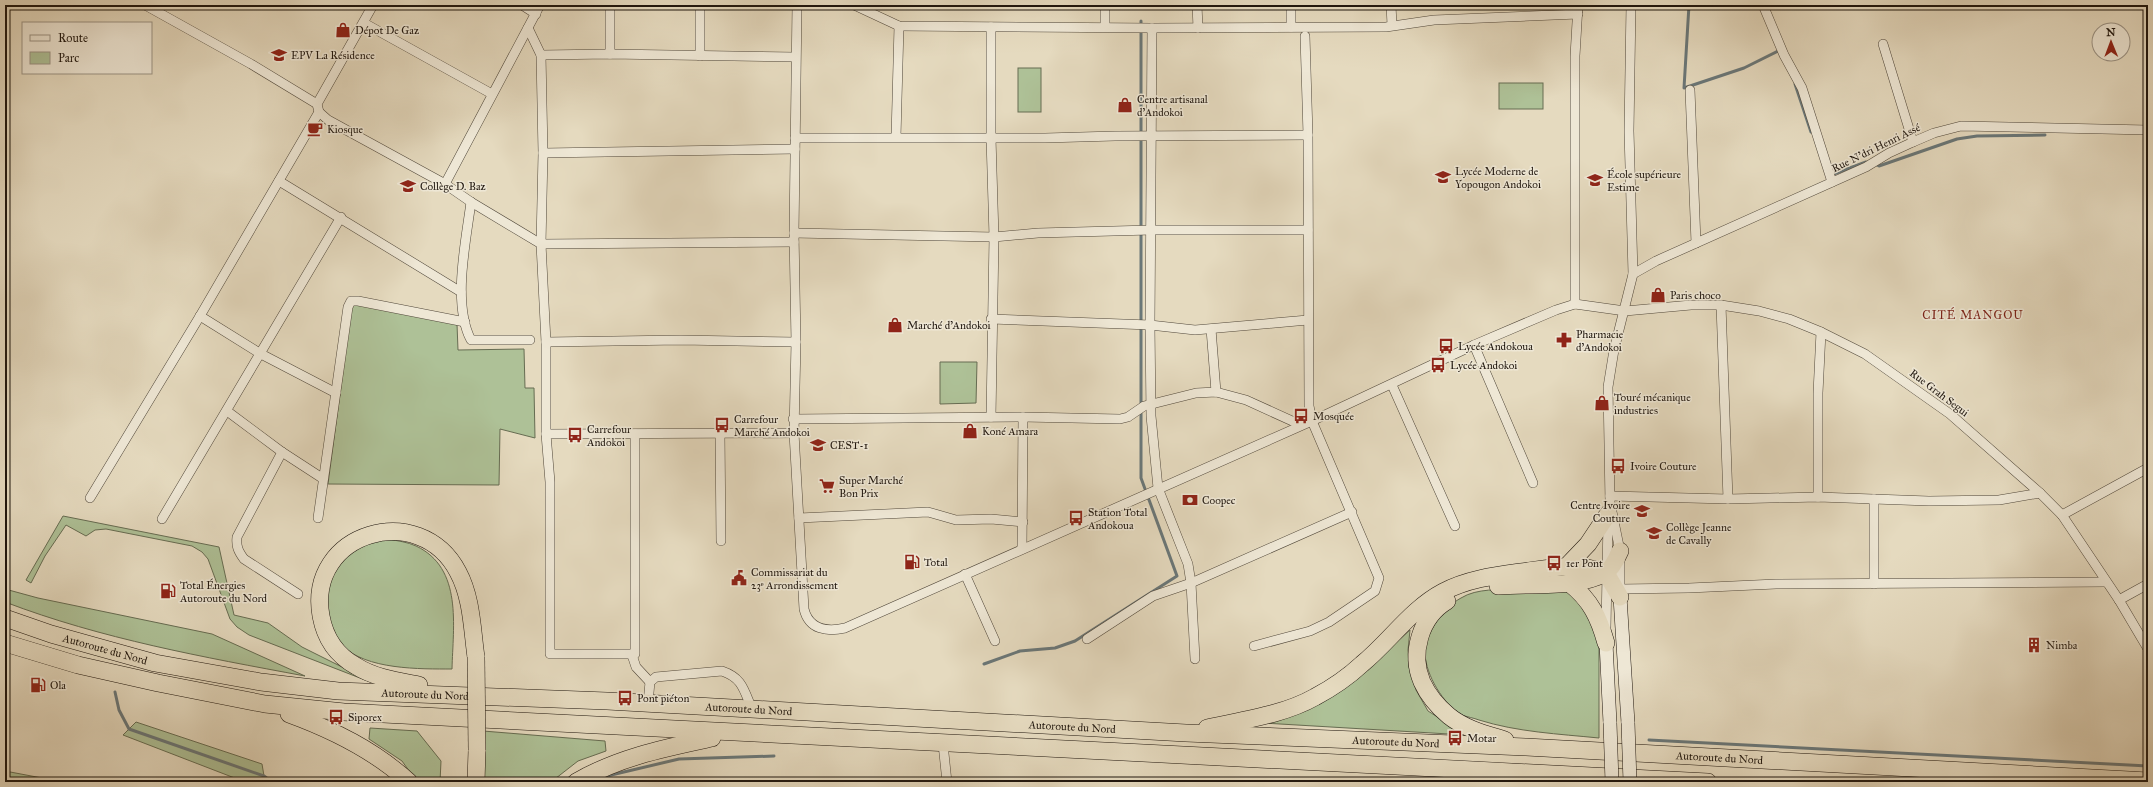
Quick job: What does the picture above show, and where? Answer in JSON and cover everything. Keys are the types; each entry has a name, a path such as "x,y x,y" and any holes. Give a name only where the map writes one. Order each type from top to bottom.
{"highway":[{"path":"1567,566 1588,544 1609,504"},
{"path":"458,694 388,679 356,666 342,657 332,646 326,635 320,609 320,588 330,564 344,548 365,536 376,533 401,532 414,535 436,546 453,564 461,579 468,599 476,657 476,782"},
{"path":"1526,747 1464,726 1449,716 1429,695 1417,666 1419,638 1424,624 1432,613 1443,603 1457,596 1493,586 1569,583 1606,573 1616,560 1620,551"},
{"path":"1186,733 1279,711 1314,698 1363,664 1412,616 1437,596 1453,587 1478,579 1567,566 1586,566 1606,573 1620,593"},
{"path":"1569,583 1590,602 1599,618 1606,643"},
{"name":"Autoroute du Nord","path":"5,618 51,634 156,663 261,682 338,691 458,694 648,703 1186,733 1526,747 2148,781"},
{"name":"Autoroute du Nord","path":"5,643 78,664 158,683 265,704 344,712 736,734 1657,781 1708,782"},
{"path":"265,704 320,725 363,747 392,767 409,782"},
{"path":"576,782 598,769 630,757 736,734"}],"main road":[{"path":"1620,593 1630,782"},
{"path":"1606,643 1612,782"}],"street":[{"path":"144,5 251,64 318,108 328,120 445,184 471,202 541,244 794,238 994,237 1038,233 1151,230 1308,230"},
{"path":"90,498 280,181 373,5"},
{"path":"522,5 536,14"},
{"path":"445,184 540,5"},
{"path":"610,5 610,54"},
{"path":"700,5 700,56"},
{"path":"797,5 794,238 796,342 794,433 804,609 808,620 825,631 845,628 1158,488 1301,426 1392,385 1474,345 1575,304 1575,56 1578,10 1392,25 1386,27 1131,28 899,26 854,5"},
{"path":"1105,5 1105,27"},
{"path":"1197,5 1198,28"},
{"path":"1291,5 1291,27"},
{"path":"1391,5 1392,25"},
{"path":"1606,643 1606,573 1609,504 1608,387 1614,350 1625,311 1633,274 1629,131 1631,5"},
{"path":"1763,5 1784,55 1802,88 1832,182"},
{"path":"364,23 492,94"},
{"path":"896,137 899,26"},
{"path":"991,27 991,138 994,237 991,319 991,417"},
{"path":"528,28 541,55 544,153 541,244 546,342 546,434 550,482 550,654 632,655"},
{"path":"1152,28 1150,325 1152,405 1158,488 1188,564 1192,583 1195,659"},
{"path":"1254,646 1296,635 1324,625 1374,590 1379,578 1312,421 1308,398 1308,136 1305,36"},
{"path":"1883,44 1913,142"},
{"path":"541,55 610,54 796,57"},
{"path":"1690,90 1696,243"},
{"name":"Rue N’dri Henri Assé","path":"1633,274 1656,261 1866,167 1888,153 1952,127 1969,125 2148,130"},
{"path":"796,138 1308,136"},
{"path":"544,153 795,149"},
{"path":"280,181 462,292"},
{"path":"471,202 462,292 465,322 471,340 530,340"},
{"path":"162,519 227,412 341,217"},
{"path":"318,518 322,478 351,301 358,301 465,322"},
{"name":"Rue Grah Segui","path":"1575,304 1625,311 1691,305 1721,305 1759,311 1789,319 1821,332 1865,354 1950,414 2040,493 2062,515 2119,600 2148,649"},
{"path":"1721,305 1728,499"},
{"path":"200,316 260,354 336,393"},
{"path":"991,319 1150,325 1195,330 1308,320"},
{"path":"1211,329 1216,392"},
{"path":"1818,497 1818,393 1821,332"},
{"path":"546,342 680,340 796,342"},
{"path":"1474,345 1532,483"},
{"path":"1392,385 1454,526"},
{"path":"794,419 991,417 1120,419 1128,417 1144,406 1196,394 1216,392 1246,400 1301,426"},
{"path":"227,412 282,452 322,478"},
{"path":"1022,549 1023,417"},
{"path":"720,433 721,541"},
{"path":"546,434 794,433"},
{"path":"632,655 636,650 634,567 635,434"},
{"path":"282,452 237,536 236,543 239,552 244,559 298,594"},
{"path":"2062,515 2148,468"},
{"path":"1609,504 1818,497 1999,500 2040,493"},
{"path":"1874,499 1874,584"},
{"path":"1609,504 1620,551 1620,593 1776,584 2106,582"},
{"path":"799,518 928,512 956,520 992,519 1023,522"},
{"path":"1087,639 1153,596 1192,583 1352,512"},
{"path":"965,574 996,642"},
{"path":"2119,600 2148,584"},
{"path":"632,655 636,667 650,682"},
{"path":"648,703 650,682 656,677 722,671 730,674 740,681 752,709"},
{"path":"943,744 947,782"}],"green space":[{"path":"1018,68 1041,68 1041,112 1018,112"},
{"path":"1499,83 1543,83 1543,109 1499,109"},
{"path":"352,303 457,324 458,350 524,349 525,388 534,388 535,438 500,429 499,485 328,484"},
{"path":"940,362 977,362 976,403 940,404"},
{"path":"63,516 219,547 234,615 268,623 302,647 378,685 249,635 237,627 230,619 208,559 202,552 192,546 106,529 95,530 86,536 66,525 45,556 31,583 26,580"},
{"path":"389,539 416,546 431,556 442,568 448,583 452,600 452,669 410,668 379,664 352,653 342,645 333,632 328,617 326,602 328,587 334,573 342,560 354,550 370,541"},
{"path":"5,589 38,598 212,634 305,676 153,646 78,626 5,602"},
{"path":"1489,590 1570,590 1585,604 1599,642 1599,738 1523,730 1464,716 1448,704 1432,680 1426,662 1426,646 1431,630 1442,614 1455,602 1467,595"},
{"path":"1410,630 1408,650 1409,667 1416,690 1428,711 1466,735 1263,723 1356,679"},
{"path":"136,722 262,764 264,776 271,782 245,782 123,735"},
{"path":"370,728 417,731 441,761 440,782 417,782 402,761 369,739"},
{"path":"483,731 605,741 606,751 578,761 551,782 483,782"},
{"path":"5,771 63,782 5,782"}],"waterway":[{"path":"1689,5 1684,88 1744,68 1780,50"},
{"path":"1141,21 1141,405"},
{"path":"1795,84 1811,132"},
{"path":"1875,164 1879,166 1957,139 1977,136 2045,135"},
{"path":"1831,175 1866,162"},
{"path":"984,664 1020,651 1055,648 1075,641 1177,576 1141,478 1141,411"},
{"path":"115,692 119,710 129,729 264,776 272,782"},
{"path":"1649,740 2148,766"},
{"path":"598,782 607,776 679,759 774,756"}],"place":[{"name":"Dépot De Gaz","path":"343,30"},
{"name":"EPV La Résidence","path":"279,55"},
{"name":"Centre artisanal d'Andokoi","path":"1125,105"},
{"name":"Kiosque","path":"315,129"},
{"name":"Lycée Moderne de Yopougon Andokoi","path":"1443,177"},
{"name":"École supérieure Estime","path":"1595,180"},
{"name":"Collège D. Baz","path":"408,186"},
{"name":"Paris choco","path":"1658,295"},
{"name":"Marché d’Andokoi","path":"895,325"},
{"name":"Pharmacie d’Andokoi","path":"1564,340"},
{"name":"Lycée Andokoua","path":"1446,346"},
{"name":"Lycée Andokoi","path":"1438,365"},
{"name":"Touré mécanique industries","path":"1602,403"},
{"name":"Mosquée","path":"1301,416"},
{"name":"Carrefour Marché Andokoi","path":"722,425"},
{"name":"Koné Amara","path":"970,431"},
{"name":"Carrefour Andokoi","path":"575,435"},
{"name":"CEST-1","path":"818,445"},
{"name":"Ivoire Couture","path":"1618,466"},
{"name":"Super Marché Bon Prix","path":"827,486"},
{"name":"Coopec","path":"1190,500"},
{"name":"Centre Ivoire Couture","path":"1642,511"},
{"name":"Station Total Andokoua","path":"1076,518"},
{"name":"Collège Jeanne de Cavally","path":"1654,533"},
{"name":"Total","path":"912,562"},
{"name":"1er Pont","path":"1554,563"},
{"name":"Commissariat du 23ᵉ Arrondissement","path":"739,578"},
{"name":"Total Énergies Autoroute du Nord","path":"168,591"},
{"name":"Nimba","path":"2034,645"},
{"name":"Ola","path":"38,685"},
{"name":"Pont piéton","path":"625,698"},
{"name":"Siporex","path":"336,717"},
{"name":"Motar","path":"1455,738"}],"district":[{"name":"CITÉ MANGOU","path":"1973,315"}]}
